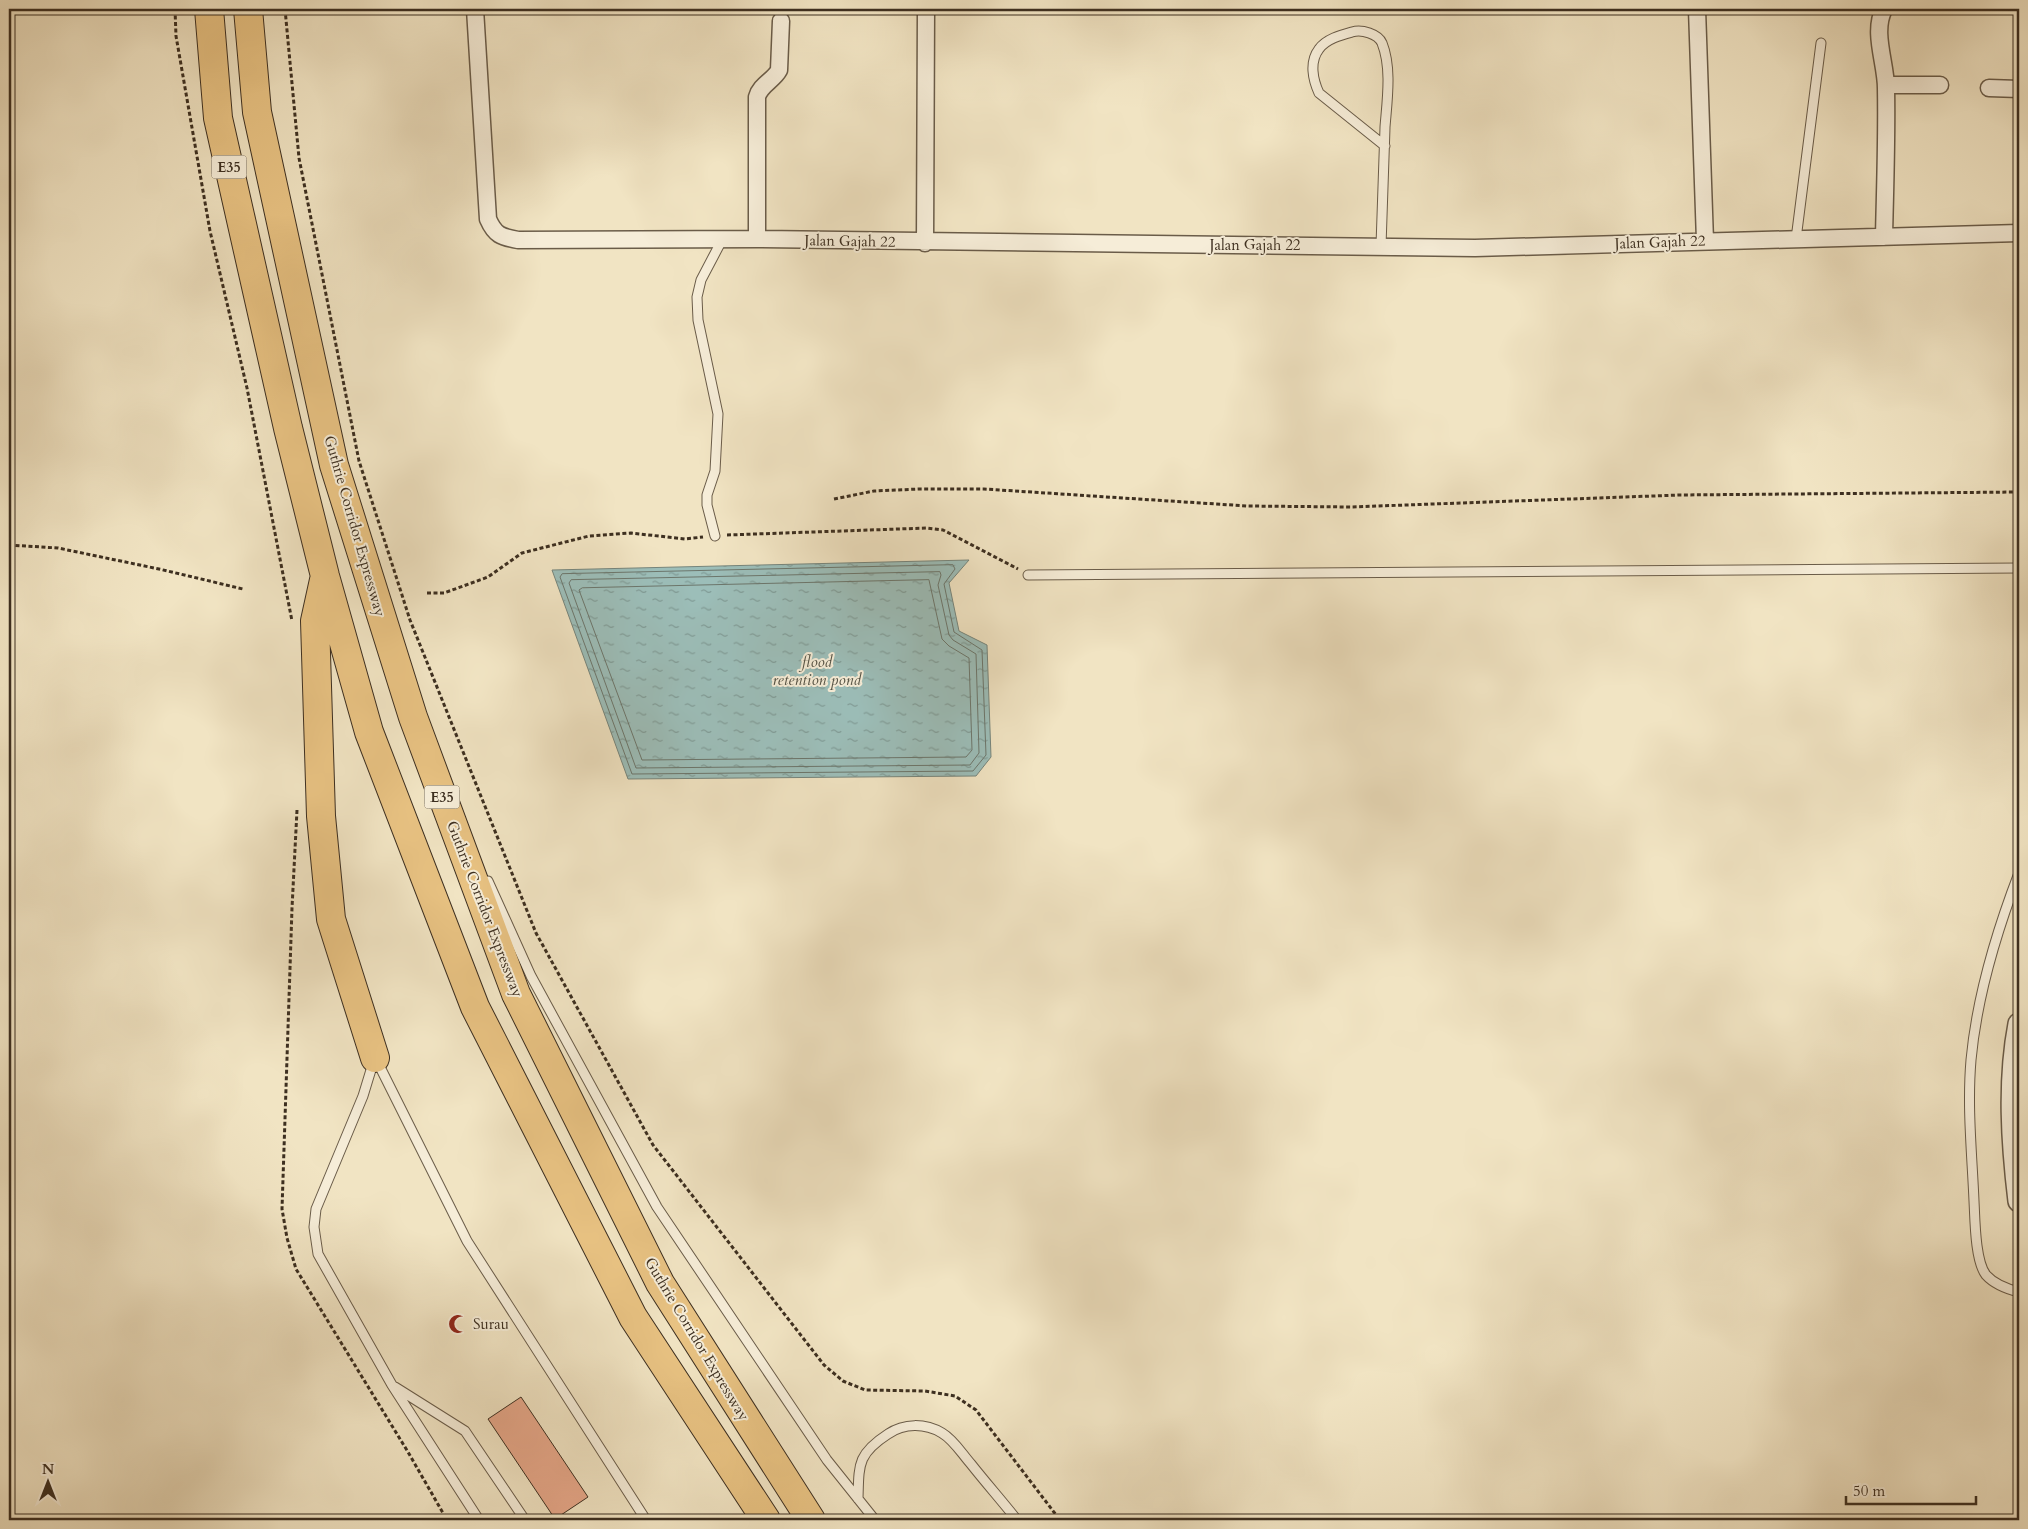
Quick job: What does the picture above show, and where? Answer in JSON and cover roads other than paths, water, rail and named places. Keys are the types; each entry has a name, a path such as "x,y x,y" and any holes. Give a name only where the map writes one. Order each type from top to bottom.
{"highway":[{"name":"E35","path":"209,9 218,118 288,428 324,576 369,732 475,1007 633,1317 766,1520"},
{"name":"Guthrie Corridor Expressway","path":"248,9 257,112 334,465 413,717 516,994 660,1283 811,1520"},
{"path":"324,576 315,621 320,816 331,919 375,1058"}],"street":[{"path":"475,9 484,9"},
{"name":"Jalan Gajah 22","path":"475,9 486,204 488,219 493,231 504,238 518,240 758,239 925,243 1475,248 2019,233"},
{"path":"925,243 926,9"},
{"path":"1697,9 1705,241"},
{"path":"1884,9 1880,20 1880,37 1886,85 1884,237"},
{"path":"758,239 757,96 758,92 779,70 781,21"},
{"path":"1886,85 1940,85"},
{"path":"1989,88 2019,89"},
{"path":"2019,1024 2012,1086 2019,1200"}],"lane":[{"path":"1380,246 1385,146 1387,86 1386,58 1381,41 1370,33 1357,31 1333,38 1318,49 1314,65 1314,81 1319,93 1385,146"},
{"path":"1796,239 1821,43"},
{"path":"707,240 697,297 702,348 718,414 715,471 706,505 715,536"},
{"path":"1028,575 2019,568"},
{"path":"413,717 470,842"},
{"path":"482,869 531,976 657,1207 827,1460 875,1520"},
{"path":"2019,873 1988,962 1971,1060 1970,1113 1975,1214 1981,1266 1986,1275 2002,1287 2019,1292"},
{"path":"375,1058 363,1096 316,1209 314,1227 318,1254 392,1385 478,1520"},
{"path":"375,1058 467,1241 646,1520"},
{"path":"392,1385 465,1431 525,1520"},
{"path":"858,1499 859,1471 867,1450 895,1429 908,1425 932,1428 944,1434 956,1446 1017,1520"}],"water":[{"name":"flood retention pond","path":"969,560 949,583 959,631 987,645 991,757 976,776 628,779 552,570"}],"place":[{"name":"Surau","path":"458,1324"}]}
